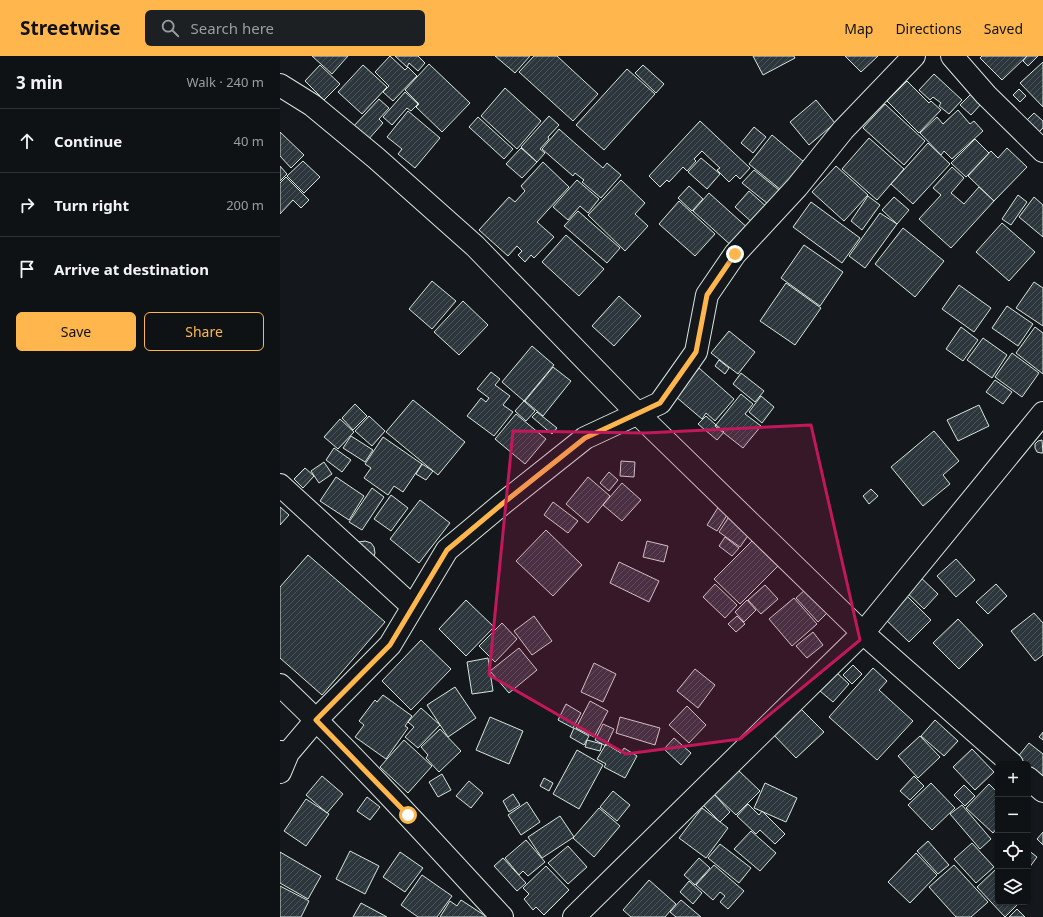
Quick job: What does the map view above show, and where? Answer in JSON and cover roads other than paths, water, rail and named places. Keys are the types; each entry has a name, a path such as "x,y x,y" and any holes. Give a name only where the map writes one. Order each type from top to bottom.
{"street":[{"path":"283,759 316,720 390,645 447,550 585,438 660,403 696,352 707,295 735,254 797,187 843,130 914,56"},
{"path":"952,56 986,95 1043,151"},
{"path":"280,85 312,105 376,158 475,246 637,413 863,633 1009,761"},
{"path":"574,917 863,633 1043,413"},
{"path":"280,485 412,608"},
{"path":"280,685 408,815 502,917"},
{"path":"1031,781 1043,792"}]}
